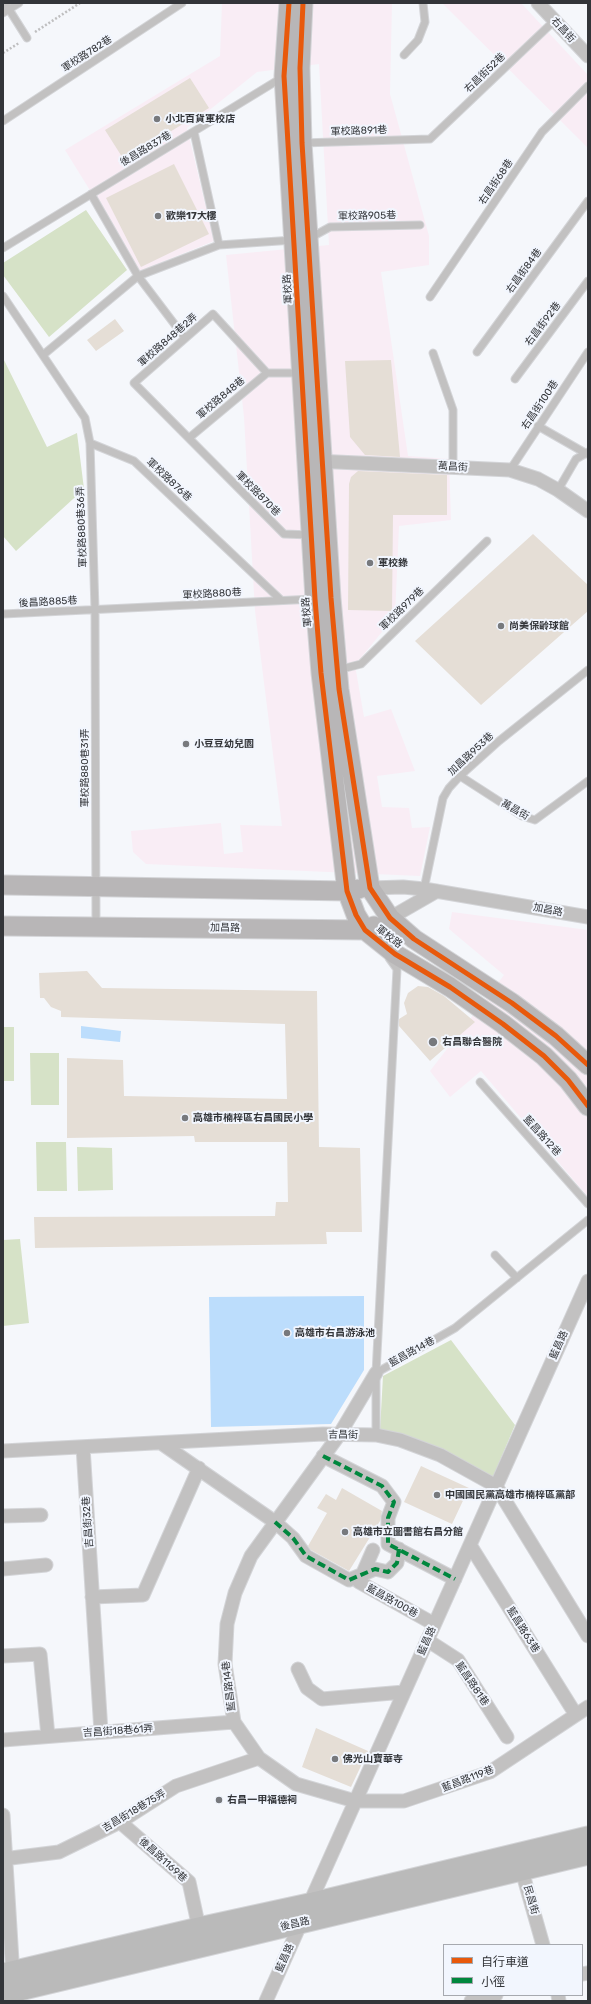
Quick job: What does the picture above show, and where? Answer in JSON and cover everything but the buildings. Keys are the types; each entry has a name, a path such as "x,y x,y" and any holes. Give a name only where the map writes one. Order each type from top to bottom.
{"main road":[{"name":"後昌路","path":"9,1987 520,1862 588,1837"},
{"name":"後昌路","path":"520,1862 588,1854"},
{"name":"後昌路","path":"9,1987 199,1928 305,1914"}],"street":[{"name":"軍校路","path":"288,3 314,461 346,891 356,915 365,930 395,954 450,987 503,1024 549,1061 568,1080 588,1106"},
{"name":"軍校路","path":"292,72 303,3"},
{"name":"右昌街","path":"538,3 588,56"},
{"name":"萬昌街","path":"314,461 510,470 538,479 558,490 588,511"},
{"name":"軍校路","path":"329,672 370,888 390,918 414,939 512,1003 549,1031 588,1065"},
{"name":"加昌路","path":"3,885 346,891 388,887 424,889 588,917"},
{"name":"加昌路","path":"3,926 365,930 390,918 437,891"},
{"name":"藍昌路","path":"266,2001 588,1280"},
{"name":"藍昌路14巷","path":"259,1758 234,1722 225,1664 227,1624 235,1593 251,1556 338,1435 376,1373"},
{"name":"吉昌街","path":"3,1451 338,1435 376,1435 400,1440 440,1455 496,1486 588,1636"},
{"path":"161,1443 275,1522 292,1538 306,1556 349,1580 375,1569 388,1572 397,1563 399,1549"},
{"name":"吉昌街32巷","path":"83,1447 101,1732"},
{"path":"323,1456 382,1486 394,1502 388,1518 388,1544 454,1579"},
{"path":"92,1597 143,1595 199,1468"},
{"path":"3,1516 41,1515"},
{"name":"藍昌路63巷","path":"470,1545 576,1715"},
{"name":"藍昌路100巷","path":"373,1550 359,1582 434,1624"},
{"path":"3,1569 46,1565"},
{"name":"藍昌路81巷","path":"427,1640 458,1660 507,1737"},
{"path":"3,1656 40,1654 48,1736"},
{"path":"298,1668 307,1688 322,1699 404,1692"},
{"name":"藍昌路119巷","path":"259,1758 296,1784 355,1802 404,1801 490,1772 588,1707"},
{"name":"吉昌街18巷61弄","path":"3,1740 234,1722"},
{"name":"吉昌街18巷75弄","path":"6,1859 59,1852 120,1822 176,1786 259,1758"},
{"path":"3,1815 6,1859 9,1987"},
{"name":"後昌路1169巷","path":"120,1822 189,1882 199,1928"},
{"name":"民昌街","path":"520,1862 544,1944"},
{"path":"471,2001 492,1996"}],"lane":[{"path":"19,3 6,8 27,38"},
{"name":"軍校路782巷","path":"3,121 182,3"},
{"path":"404,55 418,40 425,22 423,3"},
{"name":"右昌街52巷","path":"430,139 554,21"},
{"name":"後昌路837巷","path":"3,248 292,72"},
{"name":"右昌街68巷","path":"430,297 542,132 588,86"},
{"path":"194,132 219,244"},
{"name":"軍校路891巷","path":"295,143 430,139"},
{"path":"91,194 138,276 185,338"},
{"name":"右昌街84巷","path":"477,352 588,201"},
{"name":"軍校路905巷","path":"301,240 330,227 420,225"},
{"path":"43,355 138,276 219,244 301,240"},
{"name":"右昌街92巷","path":"515,380 588,281"},
{"path":"3,296 85,418 90,443"},
{"name":"軍校路848巷2弄","path":"189,438 134,383 213,314 267,373"},
{"path":"433,353 453,410 453,467"},
{"name":"右昌街100巷","path":"510,470 538,426 587,356"},
{"path":"267,373 309,372"},
{"name":"軍校路848巷","path":"189,438 267,373"},
{"path":"538,426 587,453"},
{"name":"軍校路870巷","path":"189,438 284,534 319,534"},
{"name":"軍校路876巷","path":"90,443 134,462 281,600"},
{"name":"軍校路880巷36弄","path":"90,443 95,610"},
{"path":"558,490 576,459 587,453"},
{"name":"軍校路979巷","path":"329,672 361,664 487,541"},
{"name":"軍校路880巷","path":"95,610 323,598"},
{"name":"後昌路885巷","path":"3,614 95,610"},
{"name":"軍校路880巷31弄","path":"95,610 96,926"},
{"name":"加昌路953巷","path":"424,889 443,798 460,776 499,741 588,670"},
{"name":"萬昌街","path":"460,776 522,816 535,820 588,781"},
{"path":"365,930 398,969 376,1373 376,1435"},
{"name":"藍昌路12巷","path":"480,1082 588,1204"},
{"name":"藍昌路14巷","path":"376,1373 455,1328 588,1220"},
{"path":"495,1255 517,1278"}],"path":[{"path":"3,53 80,3"}],"shaded area":[{"path":"222,3 392,3 390,94 429,236 429,265 381,272 408,456 449,459 451,520 399,526 395,616 355,665 364,717 391,709 415,771 377,776 382,807 409,808 412,828 430,827 420,876 146,864 133,852 131,831 221,823 224,854 243,852 240,825 282,826 255,611 244,417 226,255 329,245 319,64 257,72 187,128 214,241 140,271 65,150 220,56"},
{"path":"442,3 521,3 588,75 588,148"},
{"path":"452,912 588,930 588,1197 481,1071 450,1097 430,1071 504,975 449,929"}],"green space":[{"path":"86,210 127,270 49,337 3,275 3,263"},
{"path":"3,358 47,447 77,433 84,489 16,551 3,536"},
{"path":"3,1027 14,1027 14,1081 3,1081"},
{"path":"30,1053 59,1053 59,1105 31,1105"},
{"path":"36,1142 66,1142 67,1191 37,1191"},
{"path":"77,1147 112,1148 113,1190 78,1191"},
{"path":"20,1239 29,1323 3,1326 3,1240"},
{"path":"451,1340 515,1425 493,1477 443,1449 380,1430 383,1376"}],"water":[{"path":"81,1026 121,1031 120,1042 81,1038"},
{"name":"高雄市右昌游泳池","path":"364,1296 364,1370 331,1424 211,1427 209,1297"}],"marked path":[{"path":"323,1456 382,1486 394,1502 388,1518 388,1544 455,1579"},
{"path":"275,1522 293,1538 306,1556 349,1580 375,1569 388,1572 397,1563 399,1549"}],"cycle path":[{"path":"289,3 284,76 315,599 321,673 347,891 356,915 365,930 395,954 450,987 503,1024 544,1056 568,1080 588,1106"},
{"path":"303,3 300,68 302,143 331,598 339,689 370,888 390,918 414,939 512,1003 556,1036 588,1065"}],"place":[{"name":"小北百貨軍校店","path":"157,119"},
{"name":"歡樂17大樓","path":"158,216"},
{"name":"軍校錄","path":"370,563"},
{"name":"尚美保齡球館","path":"501,626"},
{"name":"小豆豆幼兒園","path":"186,744"},
{"name":"右昌聯合醫院","path":"433,1042"},
{"name":"高雄市楠梓區右昌國民小學","path":"185,1118"},
{"name":"高雄市右昌游泳池","path":"287,1333"},
{"name":"中國國民黨高雄市楠梓區黨部","path":"437,1495"},
{"name":"高雄市立圖書館右昌分館","path":"345,1532"},
{"name":"佛光山寶華寺","path":"335,1759"},
{"name":"右昌一甲福德祠","path":"219,1800"}]}
